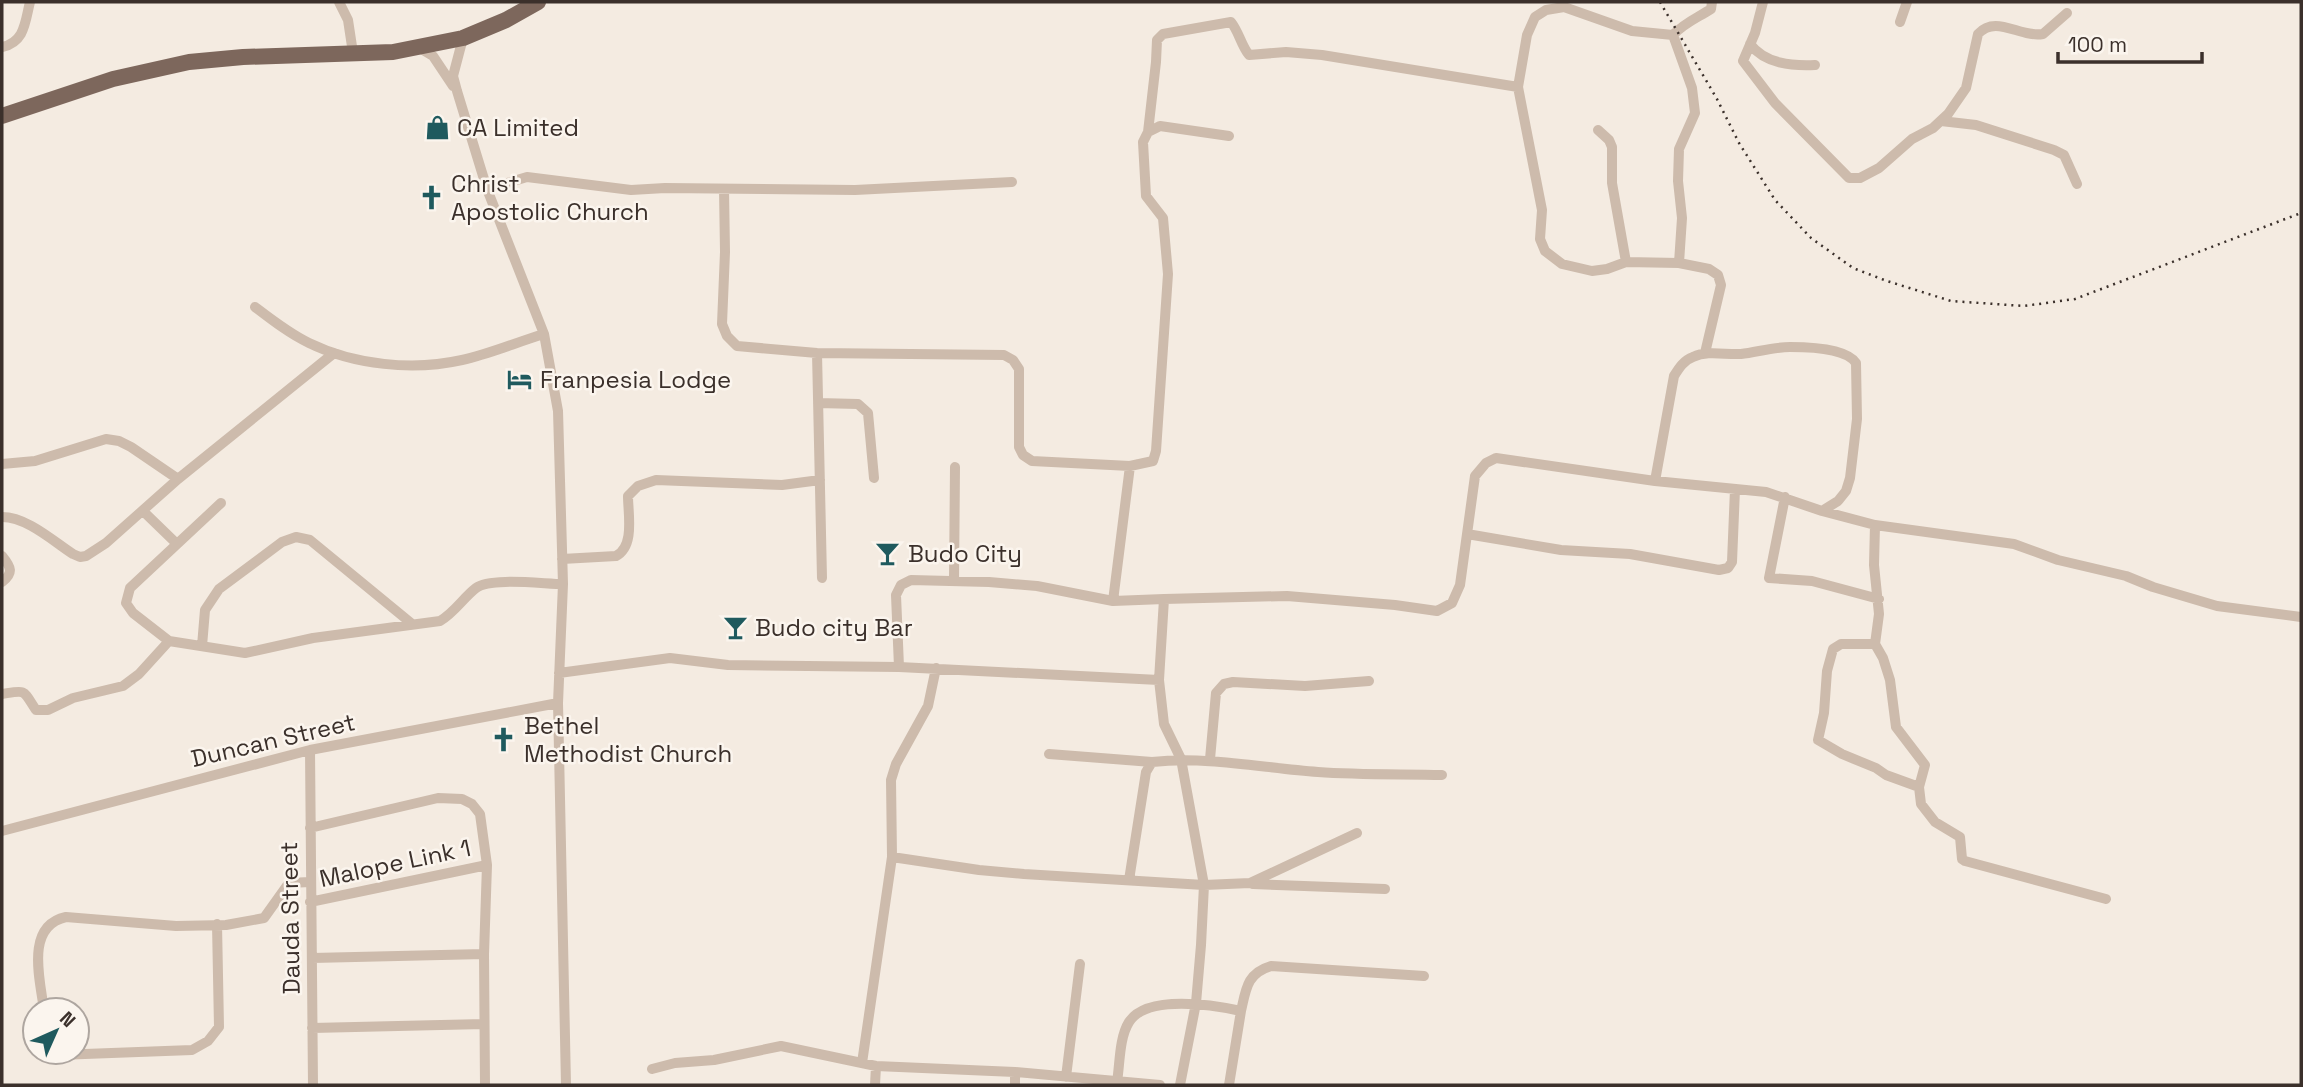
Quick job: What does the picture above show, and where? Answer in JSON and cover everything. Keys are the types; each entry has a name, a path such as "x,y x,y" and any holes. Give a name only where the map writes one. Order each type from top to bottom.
{"main road":[{"path":"2,116 113,79 188,62 393,52 463,38 506,20 538,2"}],"street":[{"path":"2,47 16,41 23,33 30,2"},
{"path":"339,2 348,20 353,53"},
{"path":"1674,35 1684,23 1695,20 1711,9 1712,2"},
{"path":"1763,2 1743,61 1775,103 1849,178 1860,178 1879,168 1912,139 1933,128 1948,114 1966,88 1978,34 1984,28 1996,24 2016,32 2043,34 2067,13"},
{"path":"1900,22 1908,2"},
{"path":"1674,35 1632,31 1564,7 1546,10 1535,18 1527,35 1518,87 1542,210 1540,239 1545,251 1562,264 1592,271 1626,262 1679,262 1709,269 1717,275 1721,285 1705,353"},
{"path":"724,189 722,324 727,336 737,346 817,353 1004,355 1013,360 1019,369 1019,447 1023,455 1032,461 1130,466 1153,461 1156,451 1168,274 1163,218 1146,196 1143,142 1148,132 1157,40 1163,34 1231,22 1249,55 1286,52 1322,55 1518,87"},
{"path":"1674,35 1692,88 1695,113 1679,149 1678,181 1682,218 1679,262"},
{"path":"463,38 453,76 487,189 544,334 558,411 563,584 558,703 566,1085"},
{"path":"1750,44 1761,56 1783,64 1815,65"},
{"path":"418,47 433,56 457,91"},
{"path":"1941,121 1976,125 2054,150 2064,155 2077,184"},
{"path":"1148,132 1160,126 1229,136"},
{"path":"1598,130 1609,140 1612,147 1612,183 1626,262"},
{"path":"487,189 527,177 631,191 665,188 855,190 1012,183"},
{"path":"255,307 308,343 334,354 397,365 462,360 544,334"},
{"path":"1655,481 1674,376 1690,357 1705,353 1741,354 1789,346 1840,352 1853,358 1858,376 1850,478 1846,491 1838,501 1822,511"},
{"path":"817,353 822,578"},
{"path":"2,517 29,525 80,557 86,556 106,543 178,479 334,354"},
{"path":"818,403 859,404 868,413 874,478"},
{"path":"2,464 35,461 106,439 131,447 178,479"},
{"path":"899,667 896,595 901,585 911,580 1037,586 1113,601 1287,596 1437,611 1452,603 1460,585 1475,475 1486,463 1496,458 1655,481 1766,492 1875,525 2014,544 2058,560 2126,576 2217,606 2301,617"},
{"path":"1113,601 1130,466"},
{"path":"954,581 955,467"},
{"path":"562,559 617,556 623,552 628,545 628,496 632,489 656,480 782,485 820,480"},
{"path":"1467,534 1561,550 1630,554 1719,570 1728,568 1732,562 1735,489"},
{"path":"1785,497 1769,578 1812,581 1879,599"},
{"path":"220,503 130,588 126,595 126,603 132,613 169,642 245,653 313,638 440,621 484,583 563,584"},
{"path":"144,512 177,544"},
{"path":"1875,525 1874,565 1879,599 1875,644 1890,680 1896,727 1925,765 1919,787 1921,804 1935,822 1960,837 1962,859 1965,862 2106,899"},
{"path":"202,646 205,610 219,589 282,542 296,537 310,540 411,623"},
{"path":"2,556 11,572 2,582"},
{"path":"1164,599 1159,680 1164,724 1181,759 1203,885 1196,1003 1180,1085"},
{"path":"2,694 25,692 36,710 48,710 73,698 123,686 139,674 169,642"},
{"path":"1875,644 1841,644 1833,649 1827,671 1824,713 1818,740 1886,775 1919,787"},
{"path":"559,673 670,658 728,665 936,668 1159,680"},
{"path":"863,1063 892,857 891,780 896,764 928,706 936,668"},
{"path":"1210,759 1216,693 1224,684 1233,682 1305,686 1369,681"},
{"name":"Duncan Street","path":"2,831 310,750 558,703"},
{"name":"Dauda Street","path":"310,750 313,1085"},
{"path":"1049,754 1152,762 1210,759 1318,772 1442,775"},
{"path":"1129,880 1146,772 1152,762"},
{"path":"310,828 438,798 462,799 472,804 480,814 488,865 484,954 485,1085"},
{"path":"1250,884 1357,833"},
{"path":"892,857 979,870 1203,885 1385,889"},
{"name":"Malope Link 1","path":"310,902 488,865"},
{"path":"42,996 38,970 40,944 44,928 53,920 66,917 176,926 246,923 264,918 289,883 310,881"},
{"path":"91,1054 192,1050 208,1041 219,1027 216,924"},
{"path":"312,958 484,954"},
{"path":"1066,1077 1080,964"},
{"path":"1229,1085 1241,1011 1249,981 1259,969 1271,966 1424,976"},
{"path":"1117,1082 1124,1035 1130,1020 1154,1007 1196,1003 1241,1011"},
{"path":"312,1028 484,1024"},
{"path":"652,1069 781,1046 876,1066 1015,1072 1160,1085"},
{"path":"875,1085 876,1066"},
{"path":"1015,1072 1015,1085"}],"railway":[{"path":"1660,2 1717,99 1739,143 1775,200 1811,238 1853,268 1887,281 1951,301 2024,306 2075,299 2301,213"}],"place":[{"name":"CA Limited","path":"437,127"},
{"name":"Christ Apostolic Church","path":"431,197"},
{"name":"Franpesia Lodge","path":"520,379"},
{"name":"Budo City","path":"888,553"},
{"name":"Budo city Bar","path":"735,627"},
{"name":"Bethel Methodist Church","path":"504,739"}]}
